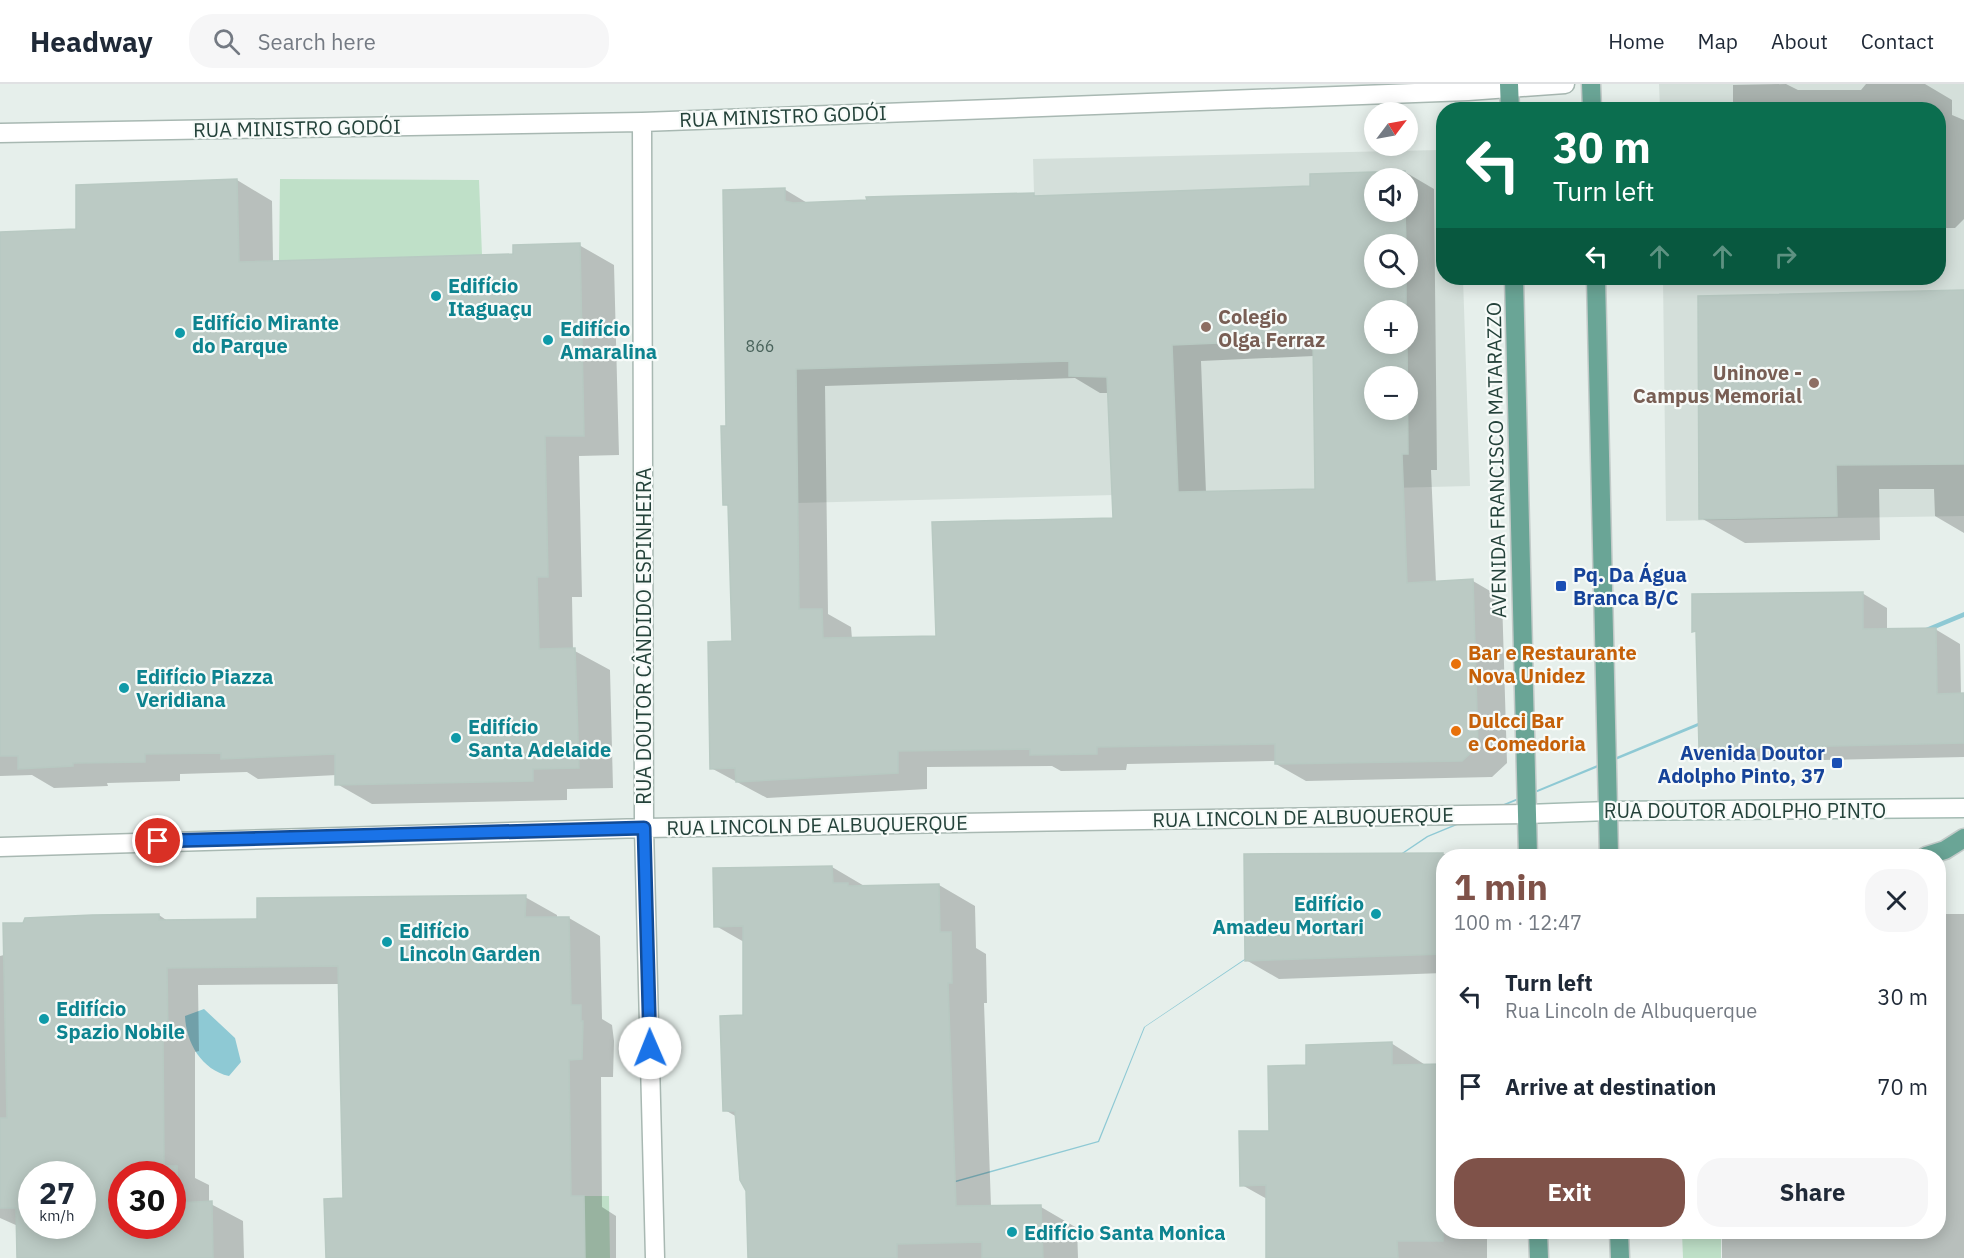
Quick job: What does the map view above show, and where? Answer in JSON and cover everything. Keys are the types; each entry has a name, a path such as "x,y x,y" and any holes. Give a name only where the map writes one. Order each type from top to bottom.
{"main road":[{"path":"1591,84 1592,102"},
{"path":"1509,86 1510,102"},
{"name":"AVENIDA FRANCISCO MATARAZZO","path":"1514,285 1528,849"},
{"path":"1596,285 1609,849"},
{"path":"1946,849 1964,838"},
{"path":"1538,1239 1539,1258"},
{"path":"1619,1239 1620,1258"}],"street":[{"name":"RUA MINISTRO GODÓI","path":"0,133 642,122 1468,91 1509,86 1565,84"},
{"name":"RUA DOUTOR CÂNDIDO ESPINHEIRA","path":"642,122 644,828 655,1258"},
{"name":"RUA DOUTOR ADOLPHO PINTO","path":"1527,814 1608,811 1964,808"},
{"name":"RUA LINCOLN DE ALBUQUERQUE","path":"0,847 644,828 1527,814"}],"shaded area":[{"name":"Uninove - Campus Memorial","path":"1659,84 1964,84 1964,516 1666,521 1663,285 1946,285 1946,102 1660,102"},
{"name":"Colegio Olga Ferraz","path":"1418,150 1436,150 1436,285 1463,285 1470,486 797,503 796,369 1039,362 1033,159 1364,152 1364,156 1418,156"}],"green space":[{"path":"280,179 479,180 482,255 279,261"},
{"path":"584,1196 609,1196 610,1258 585,1258"},
{"path":"1682,1239 1721,1239 1721,1258 1683,1258"}],"water":[{"path":"1964,612 1964,617 1428,837 1145,1027 1099,1142 874,1205 859,1258 872,1204 1098,1141 1144,1027 1427,836"},
{"path":"204,1009 235,1038 241,1062 229,1076 219,1073 203,1061 188,1036 185,1016"}],"building":[{"path":"1364,172 1364,222 1405,222 1406,234 1364,234 1364,288 1406,288 1406,300 1364,300 1364,354 1407,354 1407,366 1364,366 1364,420 1408,420 1408,454 1402,454 1407,583 1473,579 1478,746 1462,761 1275,764 1275,744 1097,747 1097,754 1030,755 1030,749 898,751 898,773 736,782 735,768 710,769 708,642 732,641 728,505 723,505 721,426 726,426 723,190 785,188 785,201 793,203 867,200 866,197 1034,193 1034,196 1310,186 1310,174","holes":["1313,339 1315,489 1178,492 1172,345","1069,361 1069,376 1107,377 1113,518 932,522 936,636 823,638 822,609 799,609 796,369"]},
{"path":"237,179 239,262 513,254 513,245 580,243 584,436 545,436 548,577 537,577 539,649 575,648 579,768 533,769 533,781 335,785 335,754 221,759 221,753 145,754 145,762 73,763 73,766 18,769 18,756 0,756 0,232 76,229 76,185"},
{"name":"Uninove - Campus Memorial","path":"1964,290 1964,464 1836,465 1837,516 1699,519 1698,296"},
{"path":"1863,592 1863,629 1936,628 1937,694 1964,693 1964,743 1699,749 1696,631 1692,632 1692,594"},
{"path":"1436,853 1436,954 1245,961 1244,854"},
{"path":"832,866 833,883 848,883 848,886 939,884 940,932 951,932 952,983 948,983 956,1206 1041,1205 1043,1258 982,1258 982,1242 897,1244 897,1258 748,1258 746,1191 740,1180 735,1111 723,1111 720,1016 743,1015 743,926 714,927 713,868"},
{"path":"526,895 525,917 569,917 571,1005 581,1005 581,1021 583,1021 582,1059 569,1060 571,1196 584,1196 585,1258 326,1258 324,1199 343,1198 338,966 167,968 168,1034 163,1034 164,1161 108,1161 108,1239 186,1239 186,1203 212,1201 213,1258 17,1258 16,1208 0,1208 0,1118 7,1118 3,923 23,923 25,918 92,915 159,914 159,920 257,919 257,898"},
{"path":"1392,1042 1392,1065 1436,1064 1436,1239 1443,1239 1443,1241 1397,1241 1398,1258 1266,1258 1266,1185 1240,1186 1239,1131 1269,1131 1268,1066 1306,1065 1306,1045"}],"place":[{"name":"Edifício Itaguaçu","path":"436,296"},
{"name":"Colegio Olga Ferraz","path":"1206,327"},
{"name":"Edifício Mirante do Parque","path":"180,333"},
{"name":"Edifício Amaralina","path":"548,340"},
{"name":"Uninove - Campus Memorial","path":"1814,383"},
{"name":"Pq. Da Água Branca B/C","path":"1561,586"},
{"name":"Bar e Restaurante Nova Unidez","path":"1456,664"},
{"name":"Edifício Piazza Veridiana","path":"124,688"},
{"name":"Dulcci Bar e Comedoria","path":"1456,731"},
{"name":"Edifício Santa Adelaide","path":"456,738"},
{"name":"Avenida Doutor Adolpho Pinto, 37","path":"1837,763"},
{"name":"Edifício Amadeu Mortari","path":"1376,914"},
{"name":"Edifício Lincoln Garden","path":"387,942"},
{"name":"Edifício Spazio Nobile","path":"44,1019"},
{"name":"Edifício Santa Monica","path":"1012,1232"}],"route":[{"path":"158,841 644,828 650,1048"}]}
